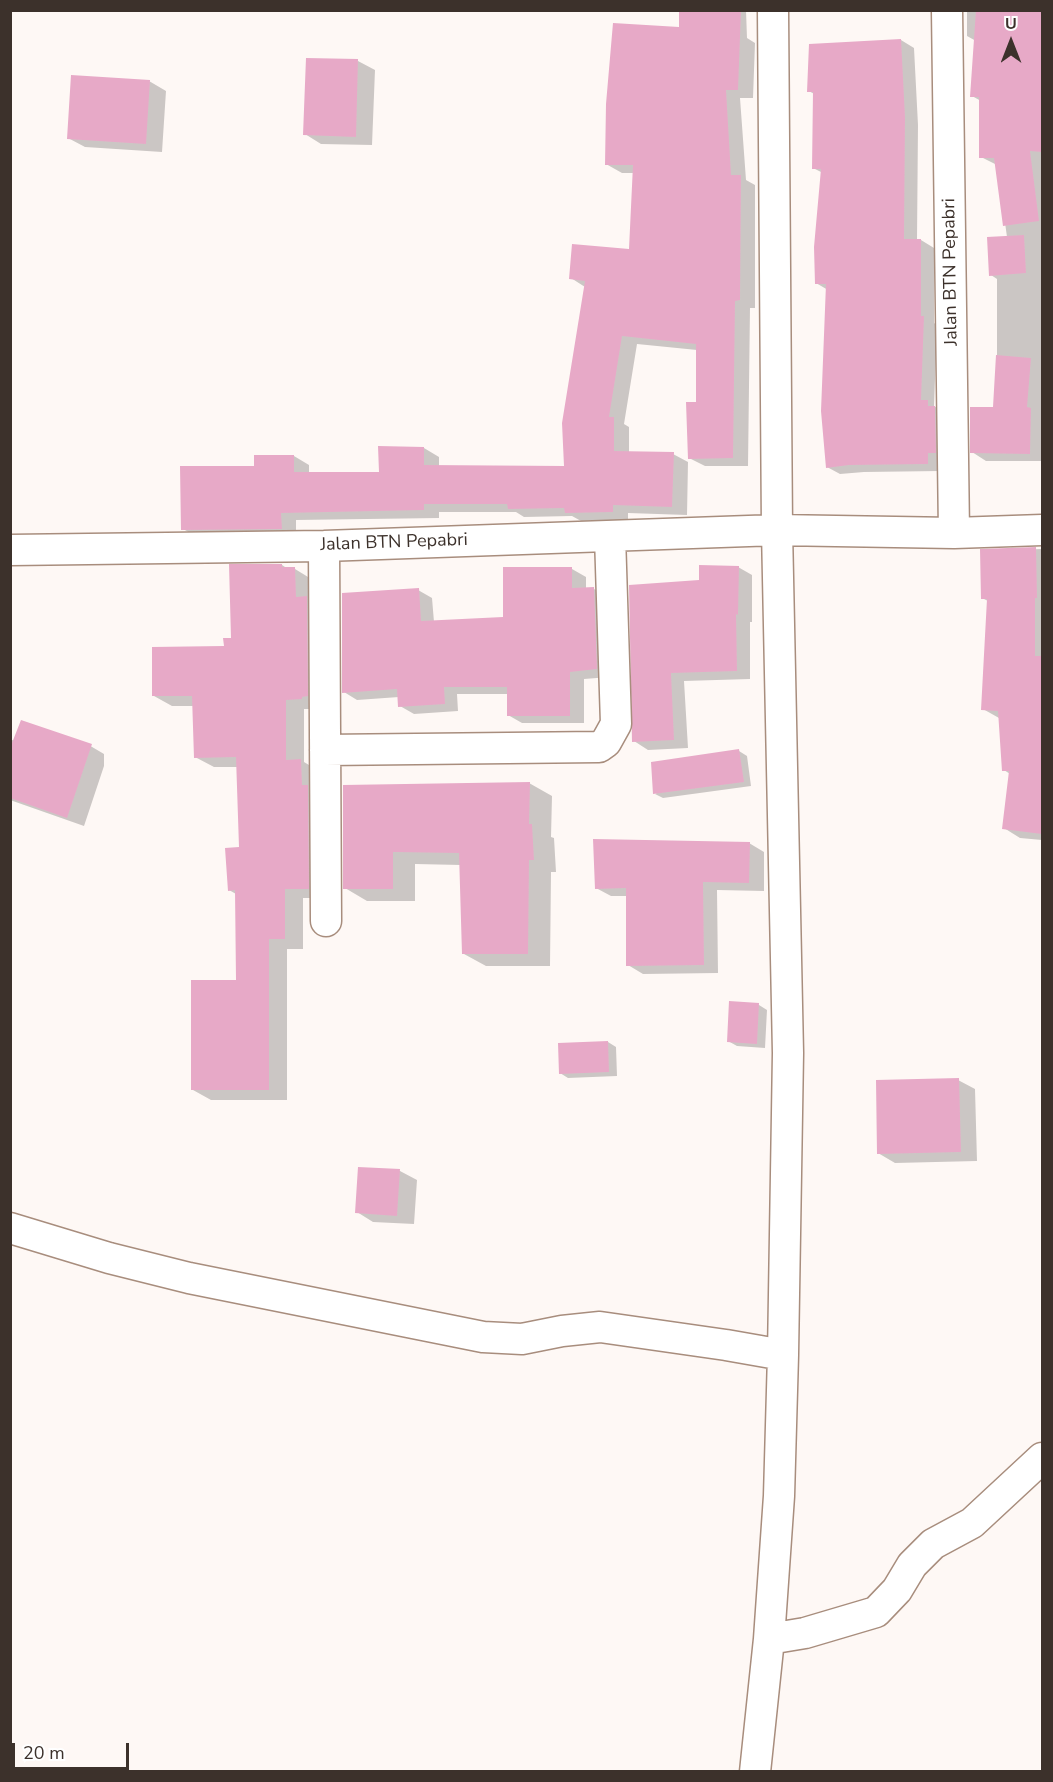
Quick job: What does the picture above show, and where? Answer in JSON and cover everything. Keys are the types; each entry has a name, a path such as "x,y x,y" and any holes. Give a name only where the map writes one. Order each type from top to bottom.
{"street":[{"path":"755,1772 769,1639 779,1496 788,1053 777,530 773,10"},
{"name":"Jalan BTN Pepabri","path":"947,10 954,533"},
{"name":"Jalan BTN Pepabri","path":"10,550 324,546 777,530 954,533 1042,530"},
{"path":"325,750 599,747 606,742 616,724 610,536"},
{"path":"324,546 326,921"},
{"path":"10,1228 109,1258 189,1278 483,1337 522,1339 562,1331 600,1327 783,1355"},
{"path":"769,1639 806,1634 876,1612 897,1590 912,1565 933,1544 972,1522 1042,1458"}],"building":[{"path":"679,10 741,10 738,90 726,90 731,175 741,175 740,300 735,301 733,458 688,459 686,402 696,402 696,344 622,336 609,417 614,417 614,451 674,452 672,507 613,505 613,512 565,513 564,508 508,509 507,504 424,504 424,510 281,513 282,529 181,530 180,466 254,466 254,455 294,455 294,472 379,472 378,446 424,447 424,465 564,466 562,423 585,281 569,279 572,244 629,249 633,165 605,165 606,104 613,23 679,27"},
{"path":"976,10 1042,10 1042,152 1030,151 1039,221 1003,226 994,158 979,158 979,97 970,97"},
{"path":"901,39 905,117 904,239 921,239 921,316 924,316 921,400 928,400 928,406 935,406 936,453 928,453 928,464 849,465 826,468 821,411 826,284 815,284 814,247 821,169 812,169 813,92 807,92 809,44"},
{"path":"306,58 358,59 356,137 303,135"},
{"path":"71,75 150,80 146,144 67,139"},
{"path":"1024,235 1026,273 989,276 987,237"},
{"path":"996,355 1031,358 1027,407 1031,408 1030,454 970,453 970,407 993,407"},
{"path":"1036,547 1035,656 1042,656 1042,834 1002,829 1009,771 1002,771 998,711 981,710 987,599 981,599 980,549"},
{"path":"229,564 282,564 282,567 295,567 296,597 307,596 308,696 302,699 286,700 286,760 301,759 302,785 308,785 309,889 285,889 285,939 269,939 269,1090 191,1090 191,980 236,980 235,890 228,891 225,848 239,847 236,757 194,758 192,696 152,696 152,647 224,646 223,638 231,638"},
{"path":"699,565 739,566 738,615 736,614 737,671 671,673 674,740 632,742 629,585 699,580"},
{"path":"503,567 572,567 572,588 594,587 597,669 570,672 570,716 507,716 507,687 444,687 445,704 398,707 397,689 342,693 342,593 419,588 421,621 503,617"},
{"path":"21,720 92,744 67,818 10,798 10,748"},
{"path":"739,749 744,782 653,794 651,762"},
{"path":"530,782 529,824 532,824 534,860 529,860 528,954 462,954 459,853 393,852 393,889 343,889 343,785"},
{"path":"593,839 750,842 749,883 703,882 704,965 626,966 626,888 595,889"},
{"path":"729,1001 759,1003 757,1044 727,1042"},
{"path":"608,1041 609,1072 559,1074 558,1043"},
{"path":"959,1078 961,1152 877,1154 876,1080"},
{"path":"358,1167 400,1169 397,1216 355,1213"}]}
